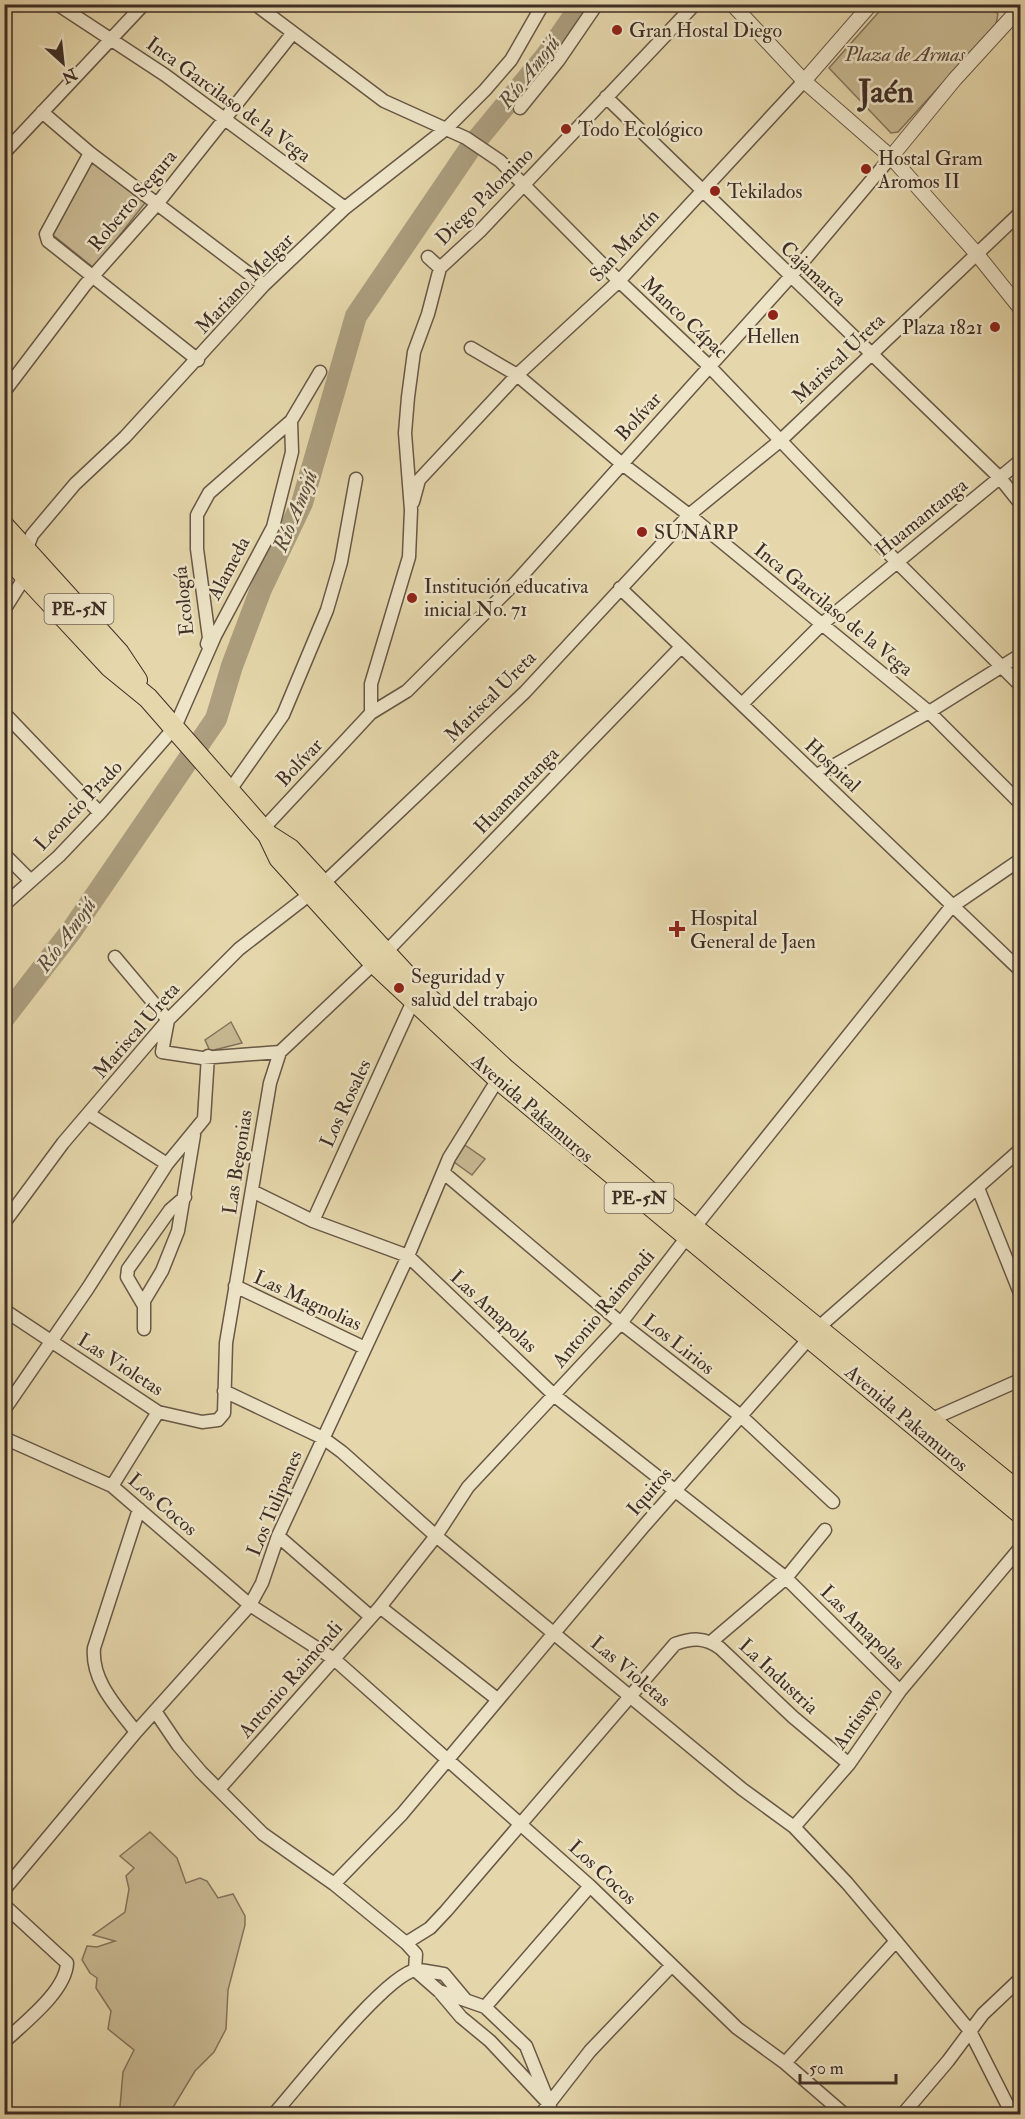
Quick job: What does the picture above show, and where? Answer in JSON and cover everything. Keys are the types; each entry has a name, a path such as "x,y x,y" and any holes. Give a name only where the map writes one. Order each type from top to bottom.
{"highway":[{"name":"PE-5N","path":"4,526 119,654 148,698 179,733"},
{"name":"PE-5N","path":"4,553 110,667 148,698"},
{"name":"Avenida Pakamuros","path":"179,733 266,832 279,858 317,888 379,958 413,1001 498,1079 814,1332 932,1419 1020,1493"},
{"name":"Avenida Pakamuros","path":"379,958 690,1233"},
{"name":"Avenida Pakamuros","path":"814,1332 1020,1514"}],"street":[{"name":"Inca Garcilaso de la Vega","path":"57,4 112,38 345,208"},
{"path":"4,153 144,4"},
{"name":"Manco Cápac","path":"255,4 384,101 412,116 447,128 500,161 619,281 710,366 897,562 1020,686"},
{"name":"Mariano Melgar","path":"4,610 17,593 26,549 32,535 75,484 125,437 198,360 264,285 345,208 447,128 511,60 543,4"},
{"path":"520,108 558,61 597,4"},
{"name":"Diego Palomino","path":"371,713 371,684 409,557 411,510 405,433 408,397 414,352 428,314 440,268 525,184 695,4"},
{"path":"732,4 804,81 891,157 976,253 1020,308"},
{"name":"San Martín","path":"411,510 419,480 517,375 619,281 804,81 871,4"},
{"name":"Bolívar","path":"266,832 371,713 407,691 488,612 790,277 955,79 1019,7"},
{"name":"Roberto Segura","path":"4,392 92,277 157,204 292,34"},
{"name":"Cajamarca","path":"606,97 1000,478 1020,503"},
{"path":"42,112 90,153 264,285"},
{"path":"90,153 46,234 51,245 198,360"},
{"name":"Mariscal Ureta","path":"4,1223 63,1143 168,1020 239,949 317,888 525,692 689,515 781,440 1020,213"},
{"path":"429,257 440,268"},
{"name":"Inca Garcilaso de la Vega","path":"471,348 517,375 621,463 689,515 929,712 1020,802"},
{"path":"291,421 320,372"},
{"name":"Ecología","path":"200,672 209,638 197,549 197,515 210,493 291,421"},
{"name":"Alameda","path":"179,733 214,636 273,527 292,452 291,421"},
{"name":"Huamantanga","path":"743,703 822,624 1020,461"},
{"path":"225,785 283,715 327,610 341,562 356,479"},
{"name":"Hospital","path":"620,588 743,703 951,907 1020,970"},
{"name":"Huamantanga","path":"379,958 681,647"},
{"path":"817,775 929,712 1020,655"},
{"path":"4,713 100,813"},
{"name":"Leoncio Prado","path":"4,905 59,856 179,733"},
{"path":"4,854 30,880"},
{"name":"Antonio Raimondi","path":"219,1789 380,1607 436,1536 468,1487 621,1323 690,1233 951,907 1020,860"},
{"path":"115,957 168,1020 162,1052 202,1058 280,1052"},
{"name":"Las Begonias","path":"224,1413 225,1343 270,1083 280,1052 379,958"},
{"name":"Los Rosales","path":"313,1221 413,1001"},
{"path":"4,1410 88,1288 167,1164 204,1119 208,1056"},
{"name":"Los Tulipanes","path":"4,1890 136,1732 250,1605 262,1583 278,1536 408,1256 449,1158 498,1079"},
{"path":"89,1114 167,1164"},
{"path":"144,1329 144,1306 147,1295 162,1271 178,1231 195,1131"},
{"name":"Iquitos","path":"334,1884 388,1829 448,1760 497,1699 814,1332 1020,1150"},
{"name":"Los Lirios","path":"444,1173 621,1323 742,1418 832,1502"},
{"path":"978,1188 1020,1293"},
{"name":"Las Amapolas","path":"252,1191 313,1221 408,1256 555,1396 786,1578 900,1691"},
{"path":"144,1306 127,1277 128,1269 164,1217 185,1197"},
{"name":"Las Magnolias","path":"235,1286 365,1348"},
{"name":"Las Violetas","path":"4,1311 158,1412 211,1423 224,1413"},
{"path":"932,1419 1020,1380"},
{"name":"Las Violetas","path":"224,1391 323,1438 342,1452 436,1536 742,1789 794,1827 847,1883 970,2031 1013,2115"},
{"path":"112,1485 158,1412"},
{"name":"Los Cocos","path":"4,1438 112,1485 250,1605 334,1659 590,1886 737,2028 785,2063 844,2115"},
{"path":"136,1732 117,1707 93,1665 94,1648 139,1509"},
{"path":"711,1642 786,1578 825,1530"},
{"path":"278,1536 371,1617"},
{"name":"Antisuyo","path":"794,1827 849,1764 900,1691 1020,1548"},
{"path":"380,1607 497,1699"},
{"name":"La Industria","path":"629,1695 675,1644 693,1637 711,1642 793,1717 849,1764"},
{"path":"406,1943 430,1928 522,1824 629,1695"},
{"path":"155,1711 178,1745 262,1834 334,1884 406,1943 416,1954 415,1970"},
{"path":"485,2007 590,1886"},
{"path":"4,1905 67,1963 67,1975 56,1990 4,2042"},
{"path":"785,2063 896,1941"},
{"path":"541,2115 590,2051 672,1965"},
{"path":"415,1970 439,1991 461,2017 490,2041 550,2105"},
{"path":"274,2115 375,2000 396,1980 415,1970 444,1974 465,1999"},
{"path":"903,2115 983,2014 1020,1982"},
{"path":"439,1991 485,2007 526,2046 550,2105"},
{"path":"1013,2115 1020,2109"}],"green space":[{"name":"Plaza de Armas","path":"885,5 987,5 998,14 996,24 898,132 891,133 829,68"},
{"path":"92,162 145,203 94,268 53,235"},
{"path":"231,1022 242,1043 210,1051 205,1040"},
{"path":"465,1145 485,1159 472,1175 454,1162"},
{"path":"150,1832 177,1858 186,1883 200,1878 207,1881 218,1898 233,1894 245,1916 245,1925 228,1990 226,2029 214,2052 195,2071 169,2114 112,2114 120,2107 123,2072 134,2050 108,2029 111,2011 96,1988 97,1978 90,1973 82,1960 87,1946 97,1947 115,1941 93,1935 125,1912 129,1889 126,1876 134,1868 120,1856"}],"waterway":[{"name":"Río Amojú","path":"4,1018 72,930 216,719 232,666 261,589 302,503 356,316 471,147 546,56 582,4"}],"place":[{"name":"Gran Hostal Diego","path":"617,30"},
{"name":"Todo Ecológico","path":"566,129"},
{"name":"Hostal Gram Aromos II","path":"866,169"},
{"name":"Tekilados","path":"715,191"},
{"name":"Hellen","path":"773,315"},
{"name":"Plaza 1821","path":"995,327"},
{"name":"SUNARP","path":"642,532"},
{"name":"Institución educativa inicial No. 71","path":"412,598"},
{"name":"Hospital General de Jaen","path":"677,929"},
{"name":"Seguridad y salud del trabajo","path":"399,988"}],"district":[{"name":"Jaén","path":"886,91"}]}
